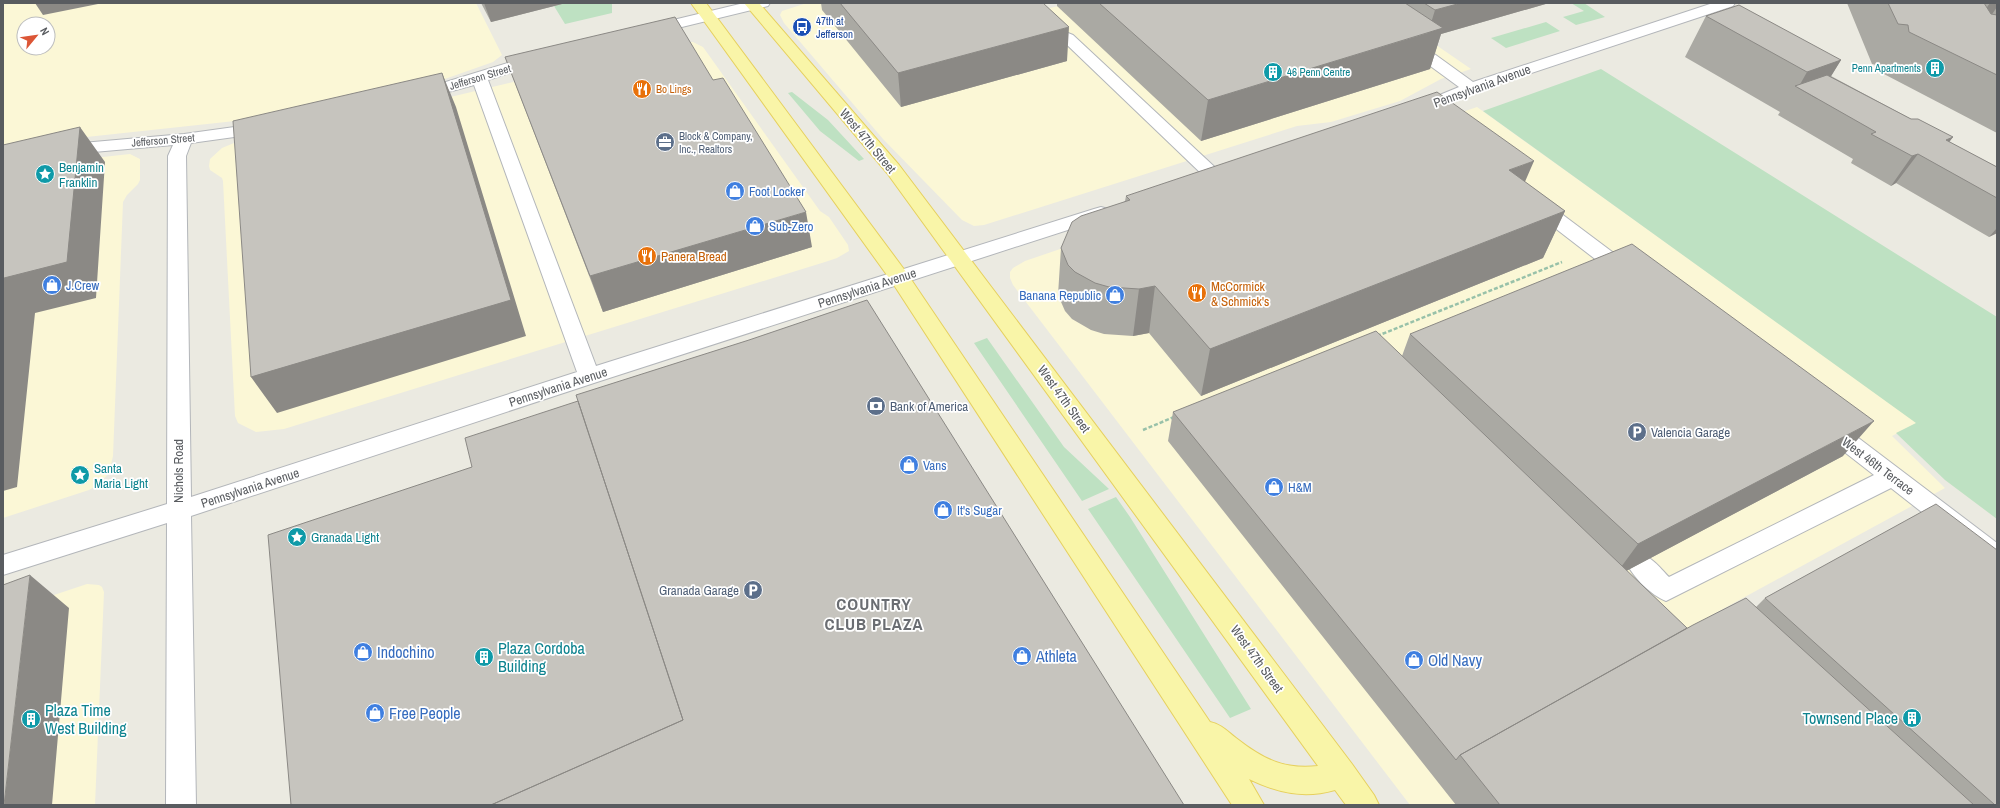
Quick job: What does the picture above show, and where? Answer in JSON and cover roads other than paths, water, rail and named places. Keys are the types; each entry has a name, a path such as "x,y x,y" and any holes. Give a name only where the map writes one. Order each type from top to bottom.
{"main road":[{"name":"West 47th Street","path":"756,4 893,169 1364,805"},
{"path":"703,9 899,277 1249,805"},
{"path":"1188,714 1237,757 1255,769 1270,775 1308,782 1325,780 1342,774"}],"street":[{"name":"Pennsylvania Avenue","path":"1435,126 1409,114 1471,88 1702,6 1728,3"},
{"path":"637,33 703,9 756,4"},
{"path":"1702,6 1729,21"},
{"path":"1395,34 1471,88"},
{"path":"1068,38 1221,174 1192,183"},
{"name":"Jefferson Street","path":"406,97 479,78 553,54"},
{"path":"479,78 589,376"},
{"name":"Jefferson Street","path":"3,155 184,139 280,126"},
{"name":"Nichols Road","path":"181,805 177,156 184,139"},
{"path":"1522,193 1642,285"},
{"name":"Pennsylvania Avenue","path":"3,565 178,511 589,376 1116,208"},
{"name":"West 46th Terrace","path":"1813,416 1997,557"},
{"path":"1639,564 1666,590 1892,477"}],"place":[{"name":"47th at Jefferson","path":"802,27"},
{"name":"Penn Apartments","path":"1935,68"},
{"name":"46 Penn Centre","path":"1273,72"},
{"name":"Bo Lings","path":"642,89"},
{"name":"Block & Company, Inc., Realtors","path":"665,142"},
{"name":"Benjamin Franklin","path":"45,174"},
{"name":"Foot Locker","path":"735,191"},
{"name":"Sub-Zero","path":"755,226"},
{"name":"Panera Bread","path":"647,256"},
{"name":"J.Crew","path":"52,285"},
{"name":"McCormick & Schmick's","path":"1197,293"},
{"name":"Banana Republic","path":"1115,295"},
{"name":"Bank of America","path":"876,406"},
{"name":"Valencia Garage","path":"1637,432"},
{"name":"Vans","path":"909,465"},
{"name":"Santa Maria Light","path":"80,475"},
{"name":"H&M","path":"1274,487"},
{"name":"It's Sugar","path":"943,510"},
{"name":"Granada Light","path":"297,537"},
{"name":"Granada Garage","path":"753,590"},
{"name":"Indochino","path":"363,652"},
{"name":"Athleta","path":"1022,656"},
{"name":"Plaza Cordoba Building","path":"484,657"},
{"name":"Old Navy","path":"1414,660"},
{"name":"Free People","path":"375,713"},
{"name":"Townsend Place","path":"1912,718"},
{"name":"Plaza Time West Building","path":"31,719"}],"district":[{"name":"COUNTRY CLUB PLAZA","path":"874,613"}]}
